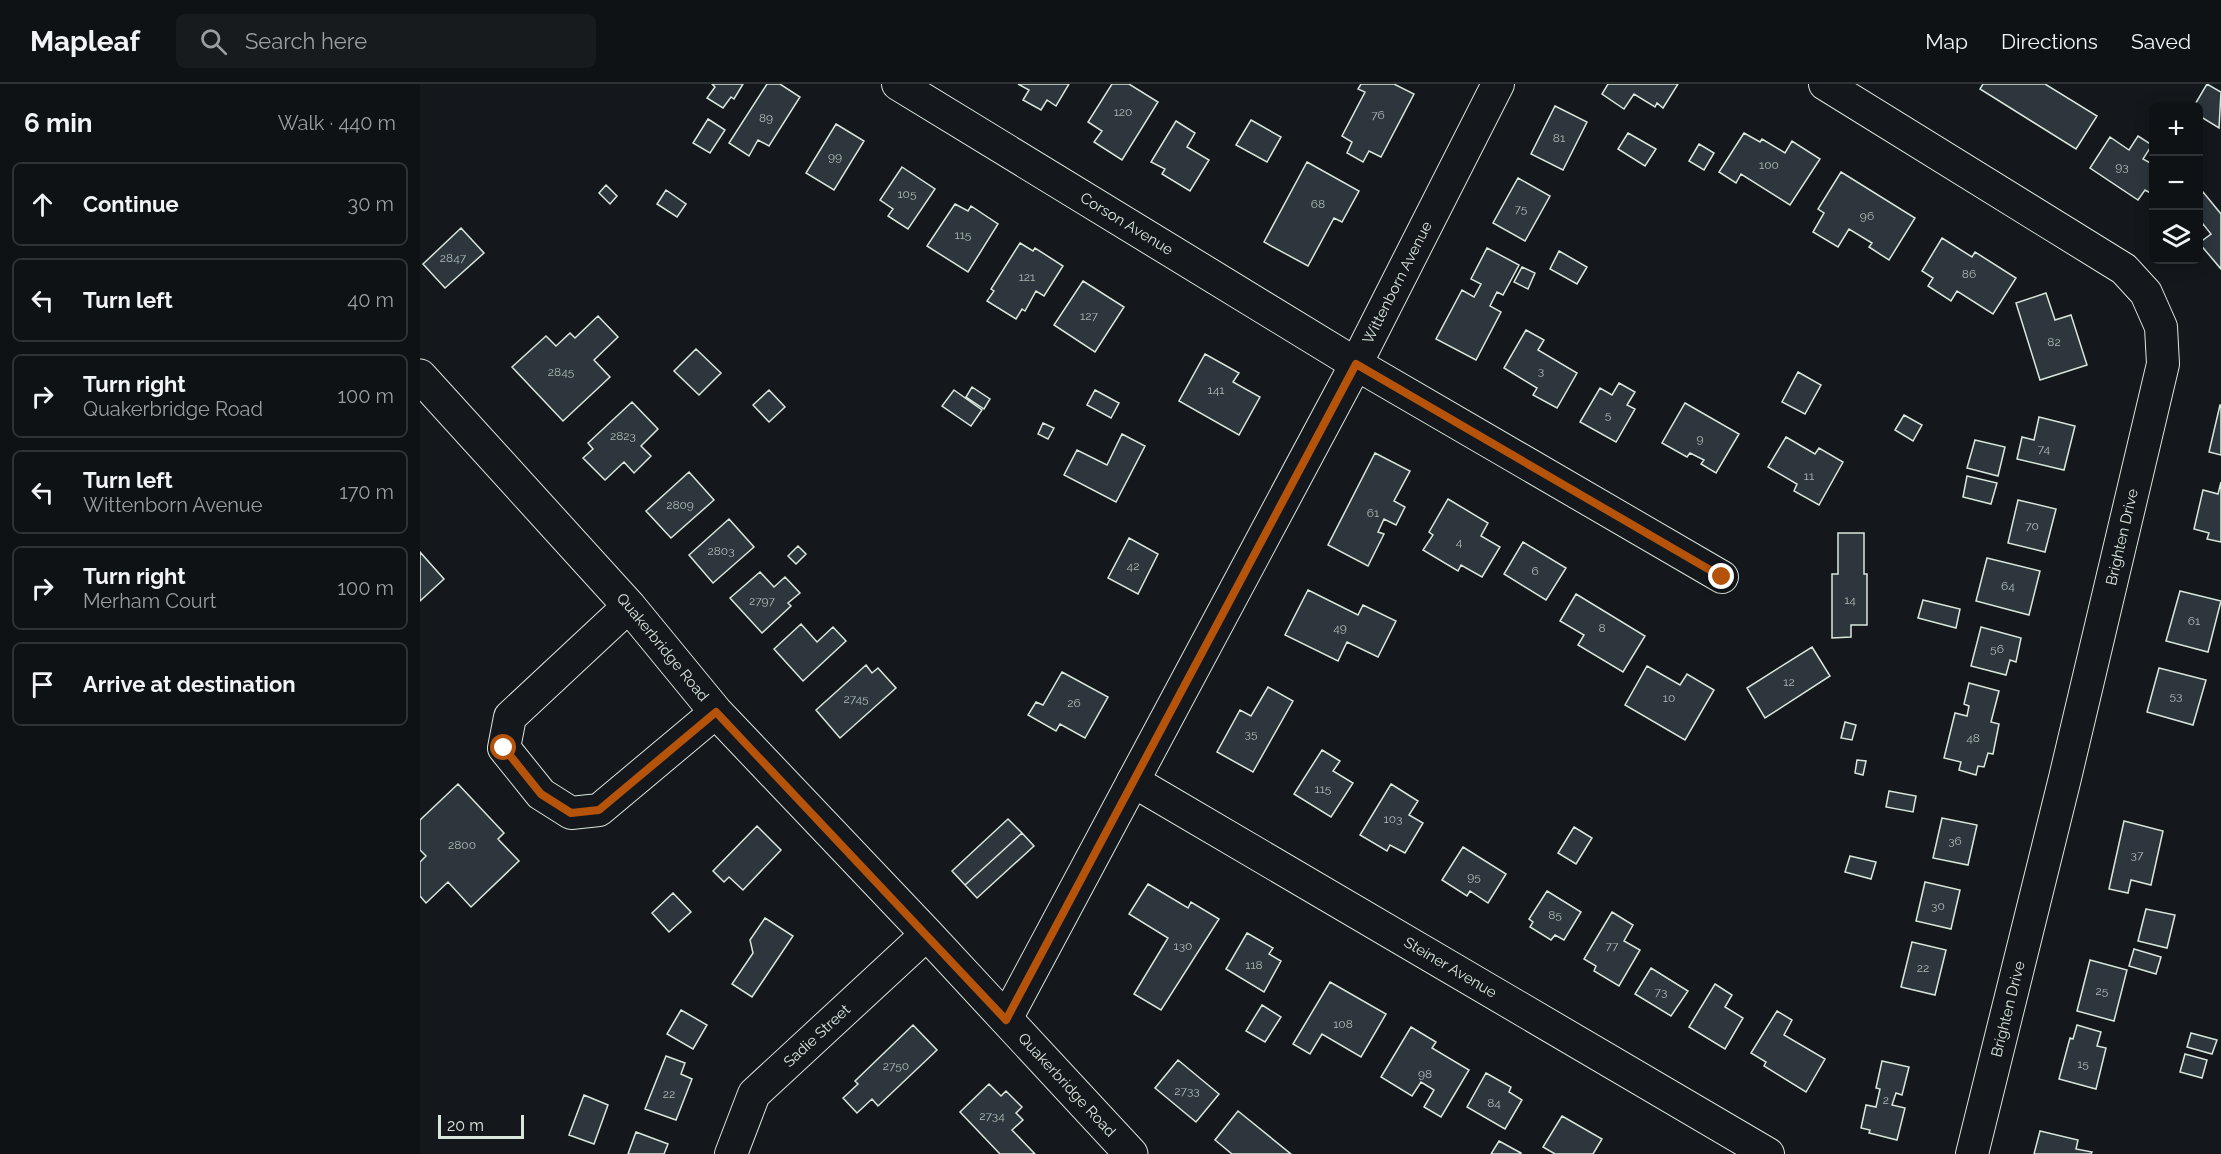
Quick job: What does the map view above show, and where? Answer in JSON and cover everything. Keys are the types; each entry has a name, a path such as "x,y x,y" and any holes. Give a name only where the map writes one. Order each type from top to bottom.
{"main road":[{"name":"Quakerbridge Road","path":"420,376 629,606 716,712 927,934 1131,1154"}],"street":[{"name":"Corson Avenue","path":"898,84 1356,364 1722,577"},
{"name":"Wittenborn Avenue","path":"1006,1020 1356,364 1498,84"},
{"name":"Brighten Drive","path":"1825,84 2124,269 2146,293 2161,327 2163,364 2065,778 1972,1154"},
{"path":"629,606 510,717 504,748 541,794 571,813 599,810 716,712"},
{"name":"Steiner Avenue","path":"1133,781 1768,1154"},
{"name":"Sadie Street","path":"731,1154 754,1094 927,934"}],"building":[{"path":"712,84 743,84 734,99 731,97 723,108 707,98 715,87"},
{"path":"767,84 780,84 800,97 769,146 758,140 749,156 729,143"},
{"path":"1018,84 1069,84 1056,106 1047,100 1041,110 1023,100 1029,90"},
{"path":"1112,84 1129,84 1158,102 1122,160 1094,142 1102,131 1088,122"},
{"path":"1361,84 1394,84 1414,94 1381,157 1369,151 1363,162 1347,153 1352,142 1342,136 1365,92 1358,89"},
{"path":"1608,84 1678,84 1663,108 1657,103 1655,107 1634,94 1624,109 1602,94"},
{"path":"1983,84 2045,84 2097,116 2076,149 1980,89"},
{"path":"2207,84 2221,92 2219,128 2203,118 2203,102 2196,102"},
{"path":"1555,106 1587,122 1563,170 1531,154"},
{"path":"708,119 725,130 710,153 693,143"},
{"path":"1251,120 1281,137 1267,162 1236,145"},
{"path":"1176,121 1195,133 1187,147 1209,160 1190,191 1162,174 1165,169 1151,162"},
{"path":"836,124 864,141 834,190 806,173"},
{"path":"1628,133 1656,149 1645,166 1618,149"},
{"path":"1744,133 1760,142 1762,139 1785,153 1792,141 1820,159 1790,205 1741,174 1736,183 1719,172"},
{"path":"2138,136 2149,143 2149,150 2143,159 2149,162 2149,192 2145,190 2138,200 2090,168 2110,137 2129,150"},
{"path":"1699,144 1714,153 1704,170 1689,161"},
{"path":"1307,162 1359,191 1342,222 1334,218 1308,266 1264,242"},
{"path":"902,167 935,189 908,229 888,216 893,209 880,200"},
{"path":"1841,172 1915,218 1889,260 1869,247 1872,243 1849,229 1838,247 1813,232 1824,213 1818,209"},
{"path":"1518,178 1550,196 1525,241 1493,223"},
{"path":"606,185 617,196 610,204 599,193"},
{"path":"666,190 686,204 677,217 657,204"},
{"path":"2203,192 2221,214 2221,269 2203,248 2203,240 2211,234 2203,224"},
{"path":"955,204 968,211 971,206 998,224 968,272 927,246"},
{"path":"461,228 484,253 445,288 423,264"},
{"path":"1942,238 1972,257 1975,252 2016,278 1993,314 1957,291 1951,301 1928,286 1933,278 1922,271"},
{"path":"1020,243 1033,251 1035,248 1063,266 1044,296 1036,291 1025,311 1022,309 1016,319 987,301 994,291 991,289"},
{"path":"1487,248 1519,265 1503,295 1497,292 1490,306 1501,312 1476,360 1436,339 1462,290 1474,297 1481,284 1471,279"},
{"path":"1559,251 1587,267 1577,284 1550,269"},
{"path":"1522,267 1535,273 1528,289 1514,282"},
{"path":"1083,281 1124,307 1095,352 1054,325"},
{"path":"2046,293 2055,320 2071,315 2087,365 2040,380 2016,303"},
{"path":"598,316 618,337 594,360 610,377 563,421 512,367 546,336 556,346 570,333 575,338"},
{"path":"1526,330 1544,340 1538,350 1577,373 1557,408 1533,395 1537,388 1504,368"},
{"path":"696,349 721,373 699,395 674,371"},
{"path":"1205,354 1239,373 1233,382 1260,397 1239,435 1179,401"},
{"path":"1798,372 1821,385 1805,414 1782,402"},
{"path":"1619,383 1635,392 1627,405 1635,409 1616,442 1580,422 1600,388 1612,395"},
{"path":"972,387 990,399 984,409 966,397"},
{"path":"769,390 785,407 769,422 753,405"},
{"path":"954,390 982,410 971,426 942,406"},
{"path":"1095,390 1119,403 1111,418 1087,405"},
{"path":"632,402 658,429 641,446 651,456 634,473 624,462 605,480 583,458 593,449 588,443"},
{"path":"1685,403 1739,434 1716,473 1701,464 1704,460 1690,453 1687,457 1662,443"},
{"path":"2221,405 2221,455 2209,452"},
{"path":"1904,415 1922,425 1913,441 1895,430"},
{"path":"2039,417 2075,426 2064,470 2017,459 2022,437 2034,440"},
{"path":"1043,423 1054,428 1048,439 1038,434"},
{"path":"1122,434 1145,446 1116,502 1064,475 1077,450 1107,465"},
{"path":"1786,437 1815,454 1819,448 1843,462 1819,505 1794,491 1797,484 1768,467"},
{"path":"1975,440 2005,447 1998,476 1967,468"},
{"path":"1375,453 1410,471 1394,501 1405,507 1396,525 1384,519 1378,532 1384,534 1368,566 1328,545"},
{"path":"689,472 714,500 671,538 646,511"},
{"path":"1967,476 1997,483 1991,504 1963,497"},
{"path":"2221,482 2221,542 2207,539 2209,533 2194,529 2203,490 2218,494"},
{"path":"1448,499 1488,523 1481,536 1500,547 1482,577 1461,565 1458,571 1423,550 1433,535 1429,532"},
{"path":"2018,500 2056,509 2045,552 2008,543"},
{"path":"729,519 754,547 713,583 689,555"},
{"path":"1838,533 1864,533 1867,625 1851,625 1851,637 1832,638 1832,574 1838,574"},
{"path":"1129,538 1158,554 1138,594 1108,578"},
{"path":"1523,542 1566,568 1546,600 1504,574"},
{"path":"798,546 806,554 796,564 788,556"},
{"path":"420,552 444,579 420,601"},
{"path":"1987,558 2040,571 2029,615 1976,601"},
{"path":"760,572 774,587 785,577 800,593 788,603 791,606 762,633 730,598"},
{"path":"1308,590 1358,615 1363,605 1396,621 1378,657 1347,642 1338,661 1285,635"},
{"path":"2180,591 2221,601 2208,652 2166,641"},
{"path":"1576,594 1645,636 1623,672 1578,645 1584,635 1560,621"},
{"path":"1923,600 1960,609 1956,628 1918,618"},
{"path":"801,624 817,642 833,627 846,641 803,681 774,649"},
{"path":"1981,627 2021,638 2016,662 2010,660 2006,675 1971,666"},
{"path":"1812,647 1830,676 1765,718 1747,688"},
{"path":"866,665 872,673 878,668 896,688 840,738 816,710"},
{"path":"1647,666 1680,685 1687,674 1714,690 1685,740 1625,705"},
{"path":"2159,668 2206,680 2193,725 2147,712"},
{"path":"1062,672 1108,697 1085,738 1060,724 1056,731 1028,715 1036,702 1043,705"},
{"path":"1969,683 1999,691 1991,722 1999,724 1993,754 1988,753 1984,767 1978,766 1976,775 1959,770 1961,762 1944,758 1955,713 1967,716 1969,706 1964,704"},
{"path":"1268,687 1293,701 1253,772 1217,752 1240,710 1251,716"},
{"path":"1845,722 1856,725 1852,740 1841,738"},
{"path":"1322,750 1340,761 1333,771 1353,783 1331,817 1294,794"},
{"path":"1857,760 1866,761 1863,775 1855,773"},
{"path":"458,784 504,833 498,839 519,861 471,907 448,882 426,903 420,896 420,862 426,856 420,850 420,820"},
{"path":"1391,784 1418,801 1409,815 1423,823 1405,853 1390,845 1387,851 1360,835"},
{"path":"1889,791 1916,796 1913,812 1886,807"},
{"path":"1942,818 1977,825 1968,865 1933,858"},
{"path":"1008,819 1022,833 965,885 952,871"},
{"path":"2124,821 2163,831 2151,885 2131,880 2128,893 2109,889"},
{"path":"757,826 781,850 743,890 729,877 724,882 713,871"},
{"path":"1574,827 1592,838 1576,864 1558,853"},
{"path":"1022,833 1034,846 977,898 965,885"},
{"path":"1463,847 1506,874 1488,903 1470,891 1467,896 1442,880"},
{"path":"1850,856 1876,862 1871,879 1845,872"},
{"path":"1925,882 1960,890 1951,929 1916,921"},
{"path":"1148,884 1188,908 1191,902 1219,919 1161,1010 1134,994 1168,938 1129,914"},
{"path":"1547,891 1581,912 1564,940 1555,935 1551,940 1530,927 1533,922 1529,919"},
{"path":"673,893 691,912 669,932 652,913"},
{"path":"2146,909 2175,915 2167,948 2138,941"},
{"path":"1612,912 1633,925 1624,941 1640,950 1619,986 1594,971 1596,966 1584,959"},
{"path":"765,918 793,936 752,997 732,984 753,953 750,940"},
{"path":"1247,933 1273,948 1269,954 1281,961 1264,992 1226,969"},
{"path":"1912,942 1946,950 1935,995 1901,987"},
{"path":"2134,949 2161,957 2156,974 2129,966"},
{"path":"2090,960 2127,970 2114,1021 2077,1011"},
{"path":"1651,968 1688,991 1671,1016 1635,994"},
{"path":"1330,982 1386,1014 1361,1057 1322,1034 1310,1054 1293,1044"},
{"path":"1715,984 1732,995 1725,1007 1743,1018 1725,1049 1689,1027"},
{"path":"1262,1005 1281,1017 1265,1042 1246,1031"},
{"path":"681,1010 707,1025 693,1049 667,1034"},
{"path":"1777,1011 1792,1020 1784,1035 1825,1059 1806,1092 1764,1066 1766,1062 1751,1053"},
{"path":"913,1025 937,1050 878,1106 872,1099 857,1113 843,1098 858,1084 855,1081"},
{"path":"2077,1025 2101,1032 2097,1046 2106,1048 2096,1089 2059,1079 2070,1038 2073,1039"},
{"path":"1411,1027 1436,1042 1432,1048 1469,1070 1441,1117 1424,1107 1434,1090 1421,1082 1412,1096 1381,1077"},
{"path":"2191,1033 2217,1040 2212,1054 2187,1047"},
{"path":"2185,1054 2207,1060 2202,1078 2180,1072"},
{"path":"666,1056 685,1063 681,1074 692,1079 676,1120 645,1109"},
{"path":"1178,1060 1219,1094 1196,1122 1155,1088"},
{"path":"1882,1061 1909,1067 1902,1095 1896,1093 1892,1105 1905,1108 1897,1140 1869,1133 1870,1130 1861,1128 1866,1105 1876,1107 1880,1089 1876,1088"},
{"path":"1486,1073 1511,1087 1509,1092 1522,1100 1505,1129 1467,1107"},
{"path":"989,1084 1001,1096 1006,1091 1022,1107 1016,1113 1023,1120 1012,1130 1035,1154 1000,1154 960,1112"},
{"path":"584,1095 608,1105 594,1144 569,1135"},
{"path":"1238,1111 1291,1154 1232,1154 1215,1140"},
{"path":"1562,1116 1602,1139 1593,1154 1555,1154 1543,1147"},
{"path":"2040,1131 2078,1140 2076,1149 2092,1152 2091,1154 2034,1154"},
{"path":"636,1132 668,1144 664,1154 628,1154"},
{"path":"1499,1141 1521,1153 1521,1154 1491,1154"}],"route":[{"path":"504,748 541,794 571,813 599,810 716,712 1006,1020 1356,364 1722,577"}]}
